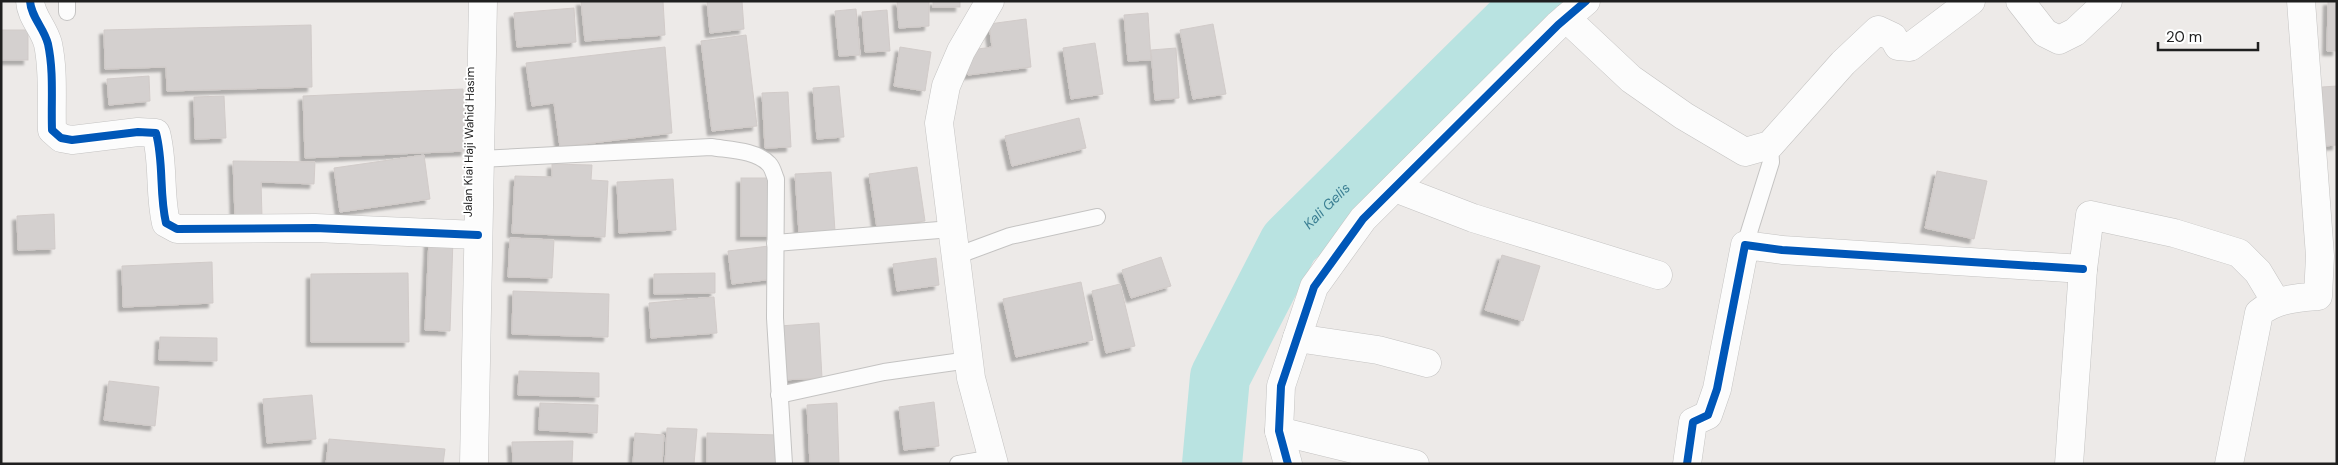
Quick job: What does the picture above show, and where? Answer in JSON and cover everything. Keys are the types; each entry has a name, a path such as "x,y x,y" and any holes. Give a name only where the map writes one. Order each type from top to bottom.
{"street":[{"path":"30,1 31,11 42,27 48,44 53,103 52,130 61,138 72,140 138,132 156,133 160,148 162,207 166,223 177,229 315,228 478,235"},
{"name":"Jalan Kiai Haji Wahid Hasim","path":"474,464 483,1"},
{"path":"990,1 962,51 946,86 939,123 971,378 993,461"},
{"path":"1288,464 1279,431 1281,386 1314,287 1363,219 1576,10 1631,79 1684,116 1744,152 1770,145 1843,63 1878,30 1893,37 1898,46 1910,47 1971,1"},
{"path":"2020,1 2045,33 2060,40 2076,32 2108,1"},
{"path":"2229,464 2259,313 2276,302 2327,297 2320,256 2301,1"},
{"path":"1395,188 1473,218 1658,275"},
{"path":"2069,464 2083,270 2090,215 2174,233 2239,252 2258,272 2276,302"},
{"path":"1687,464 1693,422 1708,415 1717,389 1745,245 1782,250 2083,270"},
{"path":"1298,338 1378,350 1428,363"},
{"path":"1279,431 1415,464"}],"lane":[{"path":"1745,245 1772,162 1770,145"},
{"path":"480,159 711,147 741,151 757,156 770,165 776,179 775,318 784,464"},
{"path":"775,243 954,243 1010,236 1097,217"},
{"path":"779,394 884,372 969,360"},
{"path":"958,464 993,461"}],"building":[{"path":"581,1 663,1 665,35 585,41"},
{"path":"707,1 742,1 744,29 710,33"},
{"path":"897,1 929,1 929,26 899,28"},
{"path":"933,1 960,1 960,7 933,7"},
{"path":"2328,1 2337,1 2337,51 2327,51"},
{"path":"574,8 576,42 517,47 514,13"},
{"path":"856,9 860,55 839,56 835,11"},
{"path":"887,10 890,51 865,52 862,12"},
{"path":"1148,13 1151,60 1128,61 1124,15"},
{"path":"1026,19 1031,67 968,75 964,51 992,47 989,24"},
{"path":"1213,24 1226,94 1193,99 1180,30"},
{"path":"311,25 312,87 167,91 166,67 105,69 104,30"},
{"path":"1,30 28,30 28,60 1,60"},
{"path":"746,35 757,126 712,131 701,41"},
{"path":"1095,43 1103,94 1071,99 1063,48"},
{"path":"665,47 672,133 560,147 554,103 532,106 526,63"},
{"path":"900,47 931,52 925,91 894,86"},
{"path":"1176,48 1179,98 1155,100 1151,50"},
{"path":"149,76 150,101 109,105 107,79"},
{"path":"839,86 844,137 817,139 813,88"},
{"path":"2337,86 2337,145 2323,146 2322,87"},
{"path":"463,89 466,151 305,158 303,96"},
{"path":"788,92 791,147 765,148 762,93"},
{"path":"224,96 226,138 195,139 194,97"},
{"path":"1079,118 1086,148 1012,166 1005,136"},
{"path":"424,155 430,199 340,212 334,168"},
{"path":"233,161 315,162 314,184 261,182 262,217 235,218"},
{"path":"552,164 592,165 591,180 608,181 605,237 512,233 515,176 552,177"},
{"path":"917,167 925,221 877,228 869,174"},
{"path":"1937,171 1987,181 1974,239 1925,228"},
{"path":"831,172 835,231 799,233 795,174"},
{"path":"741,178 772,178 772,236 741,236"},
{"path":"673,179 676,230 619,233 617,182"},
{"path":"54,214 55,249 18,250 17,216"},
{"path":"510,238 554,240 552,278 508,277"},
{"path":"429,239 453,239 450,331 425,330"},
{"path":"769,246 773,279 732,284 728,251"},
{"path":"1502,255 1540,266 1523,321 1485,310"},
{"path":"1161,257 1171,286 1131,298 1122,270"},
{"path":"936,258 939,285 897,291 893,264"},
{"path":"212,262 213,303 123,307 122,266"},
{"path":"408,273 409,342 311,342 311,274"},
{"path":"715,273 715,293 654,294 654,274"},
{"path":"1081,282 1093,340 1016,357 1003,299"},
{"path":"1120,284 1135,346 1106,353 1092,291"},
{"path":"513,291 609,294 608,337 512,334"},
{"path":"714,297 717,333 651,338 649,303"},
{"path":"819,323 822,378 782,380 780,326"},
{"path":"160,337 217,338 217,361 159,360"},
{"path":"519,371 599,373 599,397 518,395"},
{"path":"109,381 159,387 155,426 104,420"},
{"path":"312,395 316,439 267,443 263,399"},
{"path":"934,402 939,446 904,450 899,407"},
{"path":"540,403 598,405 597,433 539,430"},
{"path":"837,403 839,464 810,464 807,405"},
{"path":"667,428 697,429 694,464 665,464"},
{"path":"635,433 664,435 662,464 633,464"},
{"path":"707,433 778,435 778,464 707,464"},
{"path":"329,439 445,449 443,464 326,464"},
{"path":"573,441 572,464 513,464 512,442"}],"waterway":[{"name":"Kali Gelis","path":"1212,464 1220,377 1289,243 1534,1"}],"cycle path":[{"path":"30,1 33,12 46,38 50,55 52,130 61,138 72,140 138,132 156,133 166,223 177,229 315,228 478,235"},
{"path":"1288,464 1279,431 1281,386 1314,287 1363,219 1558,25 1586,1"},
{"path":"1687,464 1693,422 1708,415 1717,389 1745,245 1782,250 2083,269"}]}
